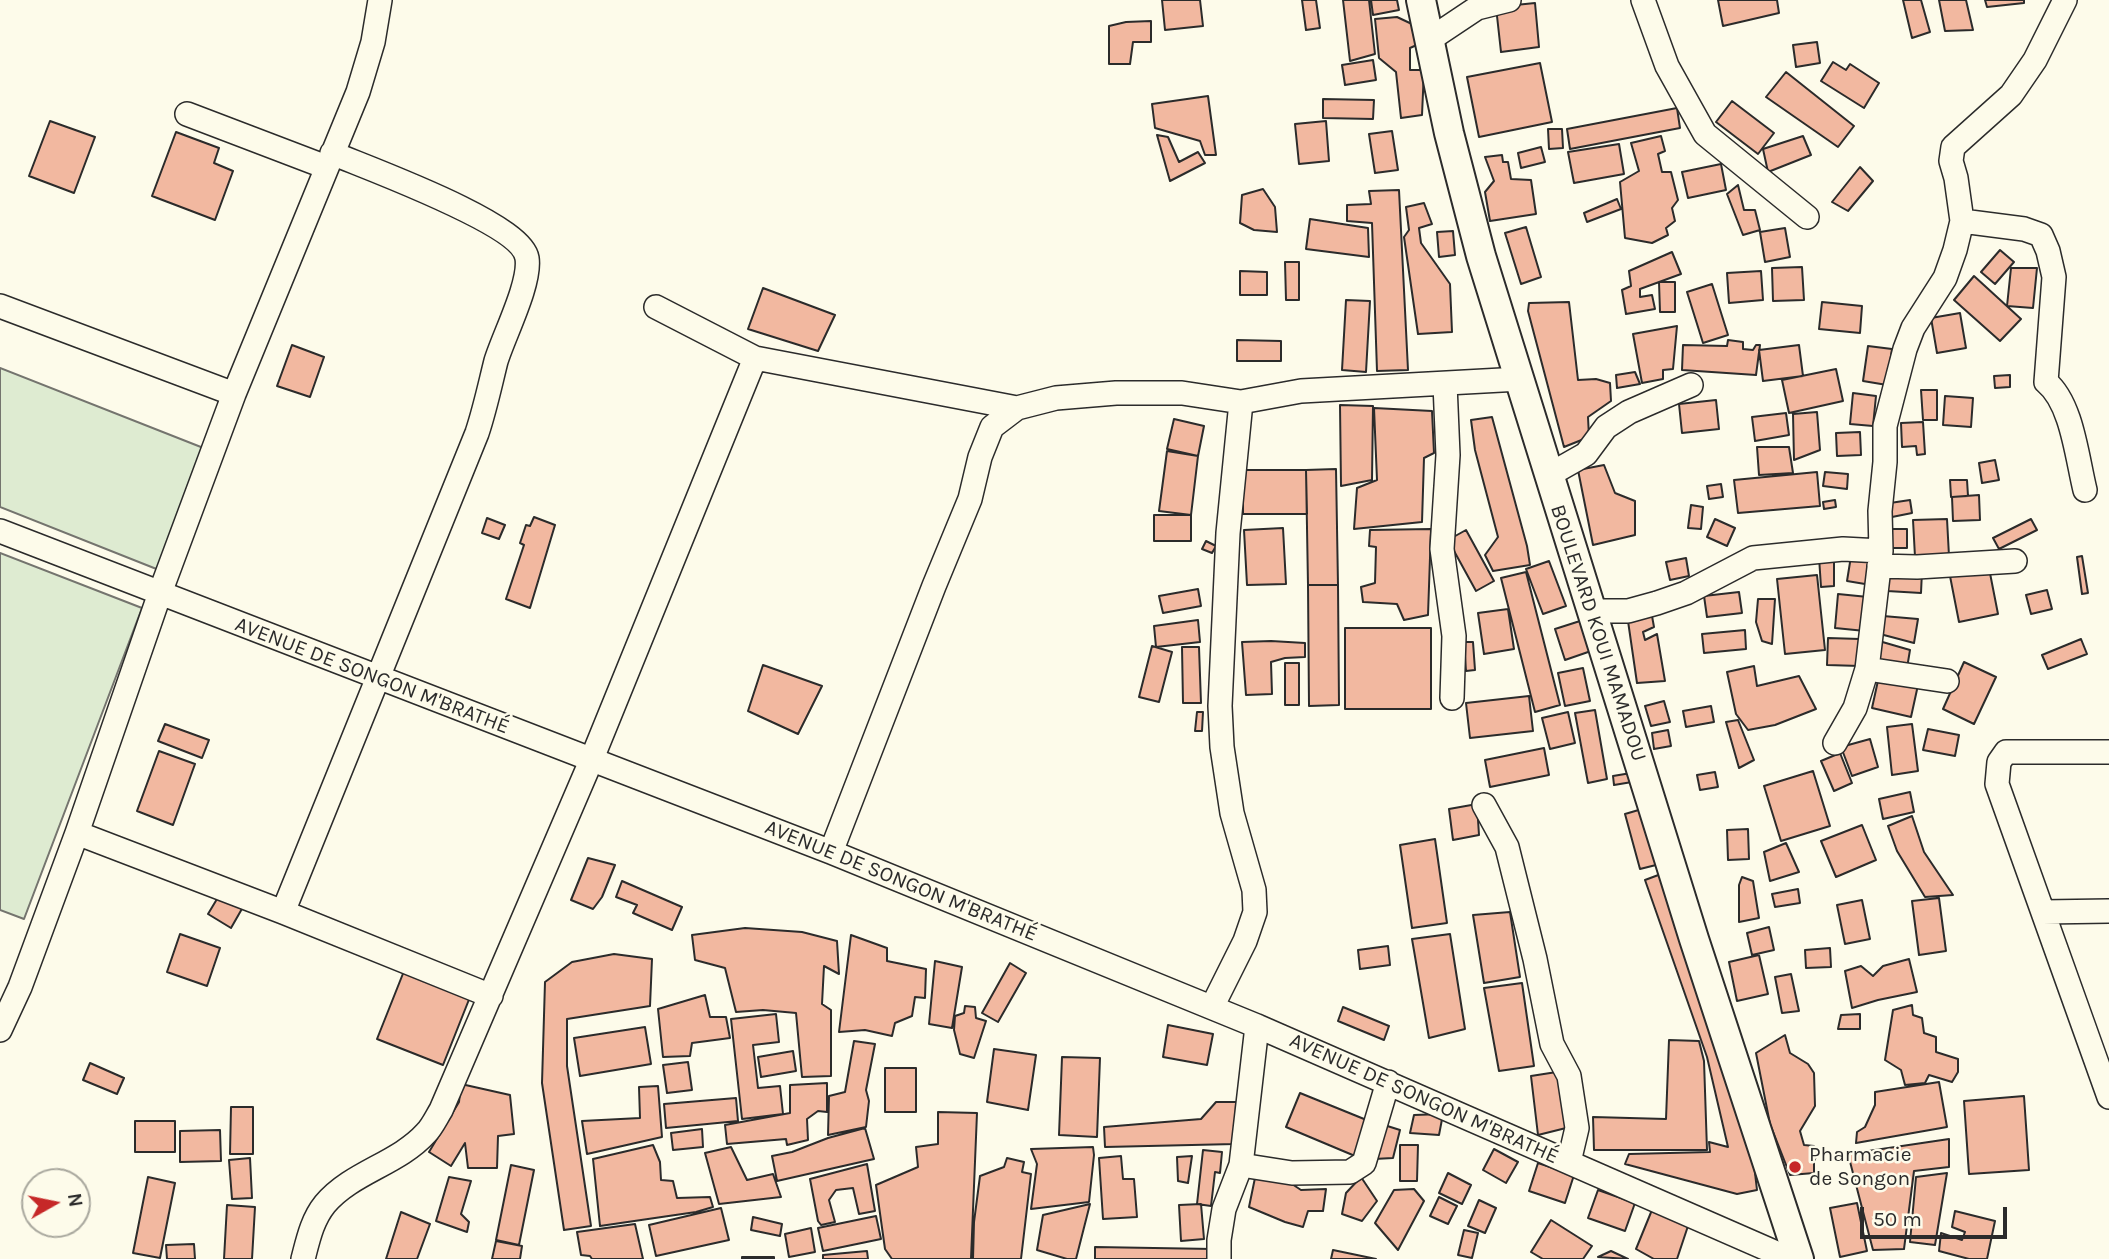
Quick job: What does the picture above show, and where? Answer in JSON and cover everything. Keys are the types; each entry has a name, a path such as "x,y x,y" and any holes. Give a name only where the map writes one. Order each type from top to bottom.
{"main road":[{"name":"BOULEVARD KOUI MAMADOU","path":"1421,0 1449,133 1481,256 1694,939 1799,1259"}],"street":[{"path":"0,1030 20,987 77,833 160,593 234,394 358,92 373,42 380,0"},
{"path":"1429,40 1477,8 1509,0"},
{"path":"1643,0 1667,66 1705,134 1807,217"},
{"path":"1835,743 1855,708 1867,669 1880,559 1885,426 1905,349 1913,328 1945,278 1962,221 1951,161 1953,148 2011,95 2035,60 2065,0"},
{"path":"187,114 329,160 476,216 505,232 521,245 527,258 526,276 497,359 477,433 283,912"},
{"path":"1962,221 2024,229 2041,234 2054,277 2046,382 2057,391 2067,414 2085,490"},
{"path":"0,306 234,394"},
{"path":"656,307 755,358 1017,408"},
{"path":"303,1259 311,1228 325,1205 349,1183 412,1147 428,1131 441,1110 591,761 755,358"},
{"path":"831,852 970,499 992,427 1017,408 1056,398 1116,393 1181,393 1241,402 1301,391 1520,379"},
{"path":"1445,384 1448,455 1442,549 1454,636 1451,698"},
{"path":"1549,475 1586,454 1606,427 1629,412 1691,385"},
{"path":"1212,1007 1245,941 1255,912 1254,890 1232,814 1222,747 1220,706 1228,533 1241,402"},
{"name":"AVENUE DE SONGON M'BRATHÉ","path":"0,531 831,852 1257,1026 1790,1259"},
{"path":"1593,611 1628,611 1657,603 1694,589 1753,558 1843,549 1917,567 2015,561"},
{"path":"1867,669 1947,681"},
{"path":"2109,752 2006,752 1999,762 1997,784 2109,1097"},
{"path":"1484,805 1507,848 1535,959 1552,1044 1569,1076 1577,1128 1569,1162"},
{"path":"77,833 491,996"},
{"path":"2043,912 2109,911"},
{"path":"1219,1259 1224,1209 1241,1165 1257,1026"},
{"path":"1241,1165 1292,1173 1350,1172 1364,1163 1388,1082"}],"green space":[{"path":"0,368 206,449 159,570 0,507"},
{"path":"0,553 142,608 24,919 0,910"}],"building":[{"path":"1162,0 1200,0 1203,26 1165,30"},
{"path":"1302,0 1316,0 1320,28 1306,30"},
{"path":"1343,0 1369,0 1375,54 1350,61"},
{"path":"1371,0 1397,0 1399,10 1373,15"},
{"path":"1718,0 1777,0 1779,13 1723,26"},
{"path":"1903,0 1921,0 1930,32 1912,38"},
{"path":"1939,0 1966,0 1973,30 1945,31"},
{"path":"1985,0 2024,0 2024,3 1987,7"},
{"path":"1535,3 1539,47 1501,52 1496,7"},
{"path":"1397,17 1414,25 1419,44 1410,48 1410,70 1424,70 1422,115 1401,118 1396,72 1379,58 1375,19"},
{"path":"1151,21 1151,42 1133,42 1130,64 1109,64 1109,26"},
{"path":"1817,42 1820,63 1796,67 1793,45"},
{"path":"1373,60 1376,80 1345,85 1342,65"},
{"path":"1833,62 1846,70 1850,64 1879,83 1864,108 1821,81"},
{"path":"1540,63 1552,122 1479,137 1467,77"},
{"path":"1786,72 1854,126 1838,147 1766,97"},
{"path":"1208,96 1216,155 1205,155 1200,141 1155,128 1152,104"},
{"path":"1323,99 1374,100 1373,119 1323,118"},
{"path":"1732,101 1774,133 1758,154 1716,122"},
{"path":"1677,108 1680,128 1570,149 1567,129"},
{"path":"50,121 95,137 74,193 29,176"},
{"path":"1326,121 1329,161 1299,164 1295,124"},
{"path":"1548,129 1562,129 1563,148 1549,149"},
{"path":"1392,131 1398,170 1375,173 1369,134"},
{"path":"176,132 219,148 214,163 233,171 215,220 152,196"},
{"path":"1157,135 1168,137 1179,162 1198,152 1205,163 1170,181"},
{"path":"1661,136 1665,151 1658,154 1662,172 1671,172 1678,200 1672,208 1675,221 1666,228 1668,235 1652,243 1625,238 1620,182 1639,171 1631,143"},
{"path":"1803,136 1811,155 1768,172 1763,149"},
{"path":"1619,144 1624,174 1574,183 1568,152"},
{"path":"1541,147 1545,162 1521,168 1518,153"},
{"path":"1502,155 1503,162 1508,162 1511,179 1531,180 1536,214 1490,221 1485,192 1494,181 1485,157"},
{"path":"1721,164 1726,190 1688,198 1682,172"},
{"path":"1860,167 1873,181 1848,211 1832,202"},
{"path":"1738,185 1744,210 1755,210 1760,230 1743,235 1727,194"},
{"path":"1263,189 1275,207 1277,232 1254,230 1240,223 1242,195"},
{"path":"1399,190 1408,370 1377,371 1372,223 1347,221 1347,205 1371,204 1369,191"},
{"path":"1617,199 1621,209 1587,222 1584,213"},
{"path":"1424,203 1432,224 1419,228 1421,243 1450,284 1452,332 1418,334 1404,237 1409,230 1406,207"},
{"path":"1310,219 1368,228 1369,257 1306,249"},
{"path":"1526,227 1541,277 1521,284 1505,233"},
{"path":"1785,228 1790,257 1765,262 1760,232"},
{"path":"1453,231 1455,255 1439,257 1437,232"},
{"path":"2000,250 2014,262 1995,284 1981,272"},
{"path":"1672,252 1681,274 1640,289 1640,297 1652,295 1655,309 1626,314 1622,290 1631,286 1629,271"},
{"path":"1285,262 1299,262 1299,300 1286,300"},
{"path":"1802,267 1804,300 1773,301 1772,268"},
{"path":"2011,268 2037,268 2033,308 2007,306"},
{"path":"1240,271 1267,272 1267,295 1240,295"},
{"path":"1761,271 1763,300 1729,303 1727,273"},
{"path":"1974,276 2021,319 2000,341 1954,300"},
{"path":"1659,282 1675,282 1675,312 1660,312"},
{"path":"1712,284 1728,335 1703,343 1687,292"},
{"path":"763,288 835,315 818,351 748,329"},
{"path":"1346,300 1370,301 1366,372 1342,370"},
{"path":"1569,302 1578,380 1596,379 1610,383 1611,401 1588,417 1589,437 1564,447 1528,311 1529,303"},
{"path":"1822,302 1862,306 1860,333 1819,329"},
{"path":"1960,313 1966,348 1937,353 1931,318"},
{"path":"1677,326 1673,369 1663,370 1663,379 1642,383 1633,334"},
{"path":"1237,340 1281,341 1281,361 1237,361"},
{"path":"1728,340 1743,342 1743,349 1753,350 1756,345 1760,345 1756,375 1682,370 1683,345 1727,346"},
{"path":"292,345 324,357 310,397 277,386"},
{"path":"1799,345 1803,376 1763,381 1759,350"},
{"path":"1868,346 1892,349 1887,385 1863,381"},
{"path":"1836,369 1843,401 1789,413 1782,380"},
{"path":"1635,372 1640,384 1617,388 1616,375"},
{"path":"2010,375 2010,387 1995,388 1994,376"},
{"path":"1921,390 1937,390 1937,420 1923,420"},
{"path":"1853,393 1876,396 1873,426 1850,424"},
{"path":"1945,396 1973,398 1971,427 1943,425"},
{"path":"1716,400 1719,429 1682,433 1679,404"},
{"path":"1340,405 1373,406 1372,480 1341,486"},
{"path":"1374,408 1432,411 1434,453 1424,458 1422,522 1354,529 1357,488 1377,480"},
{"path":"1817,412 1820,450 1794,460 1793,414"},
{"path":"1786,413 1789,435 1755,441 1752,417"},
{"path":"1492,417 1530,565 1493,571 1485,555 1498,537 1475,450 1471,420"},
{"path":"1174,419 1204,426 1198,456 1167,449"},
{"path":"1923,422 1925,454 1917,455 1916,446 1902,447 1901,423"},
{"path":"1860,432 1861,455 1837,456 1836,433"},
{"path":"1757,447 1789,447 1793,473 1759,475"},
{"path":"1167,451 1198,456 1191,515 1159,511"},
{"path":"1995,460 1999,480 1982,483 1979,463"},
{"path":"1604,465 1615,493 1635,501 1635,535 1593,545 1578,470"},
{"path":"1336,469 1338,585 1308,585 1306,470"},
{"path":"1243,470 1306,470 1307,514 1243,514"},
{"path":"1817,472 1820,506 1738,513 1734,480"},
{"path":"1825,472 1848,474 1847,489 1823,486"},
{"path":"1950,480 1967,480 1968,496 1951,497"},
{"path":"1721,484 1723,497 1709,499 1707,486"},
{"path":"1979,495 1980,520 1953,521 1952,497"},
{"path":"1835,500 1836,507 1824,509 1823,502"},
{"path":"1910,500 1912,513 1892,517 1890,503"},
{"path":"1691,505 1703,507 1701,529 1688,528"},
{"path":"1154,515 1191,515 1191,541 1154,541"},
{"path":"534,517 555,525 530,608 506,599 524,545 520,543 526,525 530,526"},
{"path":"487,518 505,525 499,539 482,533"},
{"path":"1715,519 1735,528 1727,546 1707,537"},
{"path":"1947,519 1949,556 1915,557 1913,520"},
{"path":"2031,519 2037,530 1999,549 1993,538"},
{"path":"1283,528 1286,584 1247,585 1244,530"},
{"path":"1431,529 1428,615 1404,620 1397,604 1363,602 1361,587 1375,583 1376,547 1369,546 1370,530"},
{"path":"1887,529 1907,529 1907,548 1887,548"},
{"path":"1466,530 1494,581 1476,591 1448,540"},
{"path":"1206,541 1216,546 1212,553 1202,549"},
{"path":"1852,550 1876,554 1871,585 1847,581"},
{"path":"2082,556 2088,593 2082,594 2077,557"},
{"path":"1819,557 1834,557 1834,586 1821,587"},
{"path":"1686,558 1689,576 1670,580 1666,562"},
{"path":"1549,561 1566,606 1543,614 1526,569"},
{"path":"1988,563 1998,614 1959,622 1949,571"},
{"path":"1888,569 1922,571 1921,593 1887,591"},
{"path":"1526,572 1560,705 1535,712 1501,578"},
{"path":"1817,575 1825,650 1785,654 1777,579"},
{"path":"1308,585 1338,585 1339,705 1309,706"},
{"path":"1198,589 1201,606 1163,613 1159,596"},
{"path":"2047,590 2052,609 2031,614 2026,595"},
{"path":"1739,592 1742,613 1707,617 1704,596"},
{"path":"1838,594 1868,597 1865,631 1835,628"},
{"path":"1758,599 1775,599 1772,644 1762,641 1756,622"},
{"path":"1508,609 1514,649 1484,654 1478,613"},
{"path":"1652,616 1654,627 1643,632 1645,640 1657,634 1665,681 1637,683 1628,621"},
{"path":"1883,616 1918,619 1914,643 1880,634"},
{"path":"1198,620 1200,642 1156,647 1154,626"},
{"path":"1580,621 1591,651 1565,660 1555,629"},
{"path":"1345,628 1431,628 1431,709 1345,709"},
{"path":"1745,630 1746,649 1704,653 1702,634"},
{"path":"1828,638 1860,639 1860,666 1827,665"},
{"path":"2081,639 2087,654 2048,669 2042,655"},
{"path":"1879,641 1910,650 1907,668 1876,664"},
{"path":"1242,642 1305,643 1305,657 1271,662 1272,694 1246,695"},
{"path":"1464,642 1473,642 1475,670 1466,671"},
{"path":"1152,646 1172,652 1159,702 1139,697"},
{"path":"1182,647 1199,647 1201,703 1183,703"},
{"path":"1964,662 1996,677 1974,724 1943,709"},
{"path":"1285,663 1299,663 1299,705 1285,705"},
{"path":"763,665 822,686 798,734 748,711"},
{"path":"1754,666 1757,686 1799,676 1816,709 1775,725 1748,730 1736,714 1727,672"},
{"path":"1583,668 1590,701 1565,706 1558,673"},
{"path":"1879,676 1918,685 1911,717 1872,708"},
{"path":"1529,696 1533,731 1470,738 1466,703"},
{"path":"1664,701 1670,722 1651,726 1645,706"},
{"path":"1711,706 1714,722 1686,727 1683,711"},
{"path":"1595,710 1607,779 1588,783 1575,713"},
{"path":"1197,712 1203,712 1202,731 1195,731"},
{"path":"1568,712 1575,743 1550,749 1542,718"},
{"path":"1738,720 1754,760 1739,768 1726,722"},
{"path":"165,724 209,740 202,758 158,741"},
{"path":"1912,724 1918,771 1892,775 1887,727"},
{"path":"1928,729 1959,735 1955,756 1923,750"},
{"path":"1668,730 1671,746 1654,749 1652,733"},
{"path":"1870,739 1878,767 1852,776 1841,747"},
{"path":"1544,748 1549,775 1490,787 1485,760"},
{"path":"159,751 195,764 173,825 137,811"},
{"path":"1840,753 1852,783 1834,791 1821,761"},
{"path":"1813,771 1830,826 1781,841 1764,786"},
{"path":"1715,772 1718,787 1700,790 1697,775"},
{"path":"1631,773 1632,782 1614,785 1613,776"},
{"path":"1910,792 1914,812 1883,819 1879,799"},
{"path":"1477,804 1479,835 1453,840 1449,809"},
{"path":"1642,809 1656,865 1640,869 1625,814"},
{"path":"1912,816 1924,852 1953,895 1925,897 1897,851 1888,826"},
{"path":"1862,825 1876,860 1836,877 1821,841"},
{"path":"1748,829 1749,859 1728,860 1727,830"},
{"path":"1435,839 1447,923 1412,928 1400,845"},
{"path":"1786,843 1799,872 1770,881 1764,852"},
{"path":"588,858 615,865 602,897 593,909 571,900"},
{"path":"1661,874 1751,1139 1757,1190 1737,1194 1625,1164 1629,1154 1710,1152 1709,1142 1728,1147 1707,1057 1645,880"},
{"path":"1742,877 1753,881 1759,918 1739,922 1739,885"},
{"path":"622,881 682,907 672,930 633,913 637,905 616,897"},
{"path":"1798,889 1800,903 1775,907 1772,894"},
{"path":"220,894 243,907 231,928 208,914"},
{"path":"1939,898 1946,951 1919,955 1912,901"},
{"path":"1862,900 1870,939 1845,944 1837,905"},
{"path":"1510,912 1520,977 1484,983 1473,915"},
{"path":"1769,927 1774,950 1752,955 1747,933"},
{"path":"745,928 802,932 837,941 839,974 824,966 822,1004 831,1010 831,1076 802,1077 796,1013 763,1010 736,1012 725,968 695,960 692,935"},
{"path":"180,934 220,948 207,986 167,972"},
{"path":"1450,934 1465,1029 1429,1038 1412,939"},
{"path":"851,935 887,948 887,961 926,969 925,998 915,997 912,1016 895,1023 892,1036 865,1030 839,1032"},
{"path":"1388,946 1390,965 1360,969 1358,950"},
{"path":"1830,948 1831,967 1806,968 1805,950"},
{"path":"614,954 652,959 650,1006 567,1019 567,1066 591,1226 564,1230 542,1083 545,982 572,962"},
{"path":"1759,955 1768,994 1737,1001 1729,962"},
{"path":"1909,959 1917,992 1852,1008 1845,971 1861,966 1873,976 1883,966"},
{"path":"935,961 962,967 952,1028 929,1024"},
{"path":"1010,963 1026,973 998,1022 982,1013"},
{"path":"406,966 472,992 443,1065 377,1039"},
{"path":"1791,974 1799,1011 1782,1013 1775,977"},
{"path":"1522,983 1534,1066 1499,1071 1484,988"},
{"path":"705,995 710,1017 726,1017 730,1038 692,1043 690,1056 663,1057 658,1009"},
{"path":"1912,1005 1913,1015 1922,1018 1924,1033 1936,1037 1936,1052 1958,1059 1958,1072 1952,1082 1929,1075 1925,1083 1905,1085 1901,1070 1885,1060 1893,1010"},
{"path":"965,1006 975,1007 976,1018 986,1021 974,1058 960,1054 954,1030 955,1016 964,1013"},
{"path":"1343,1007 1389,1026 1384,1040 1338,1021"},
{"path":"776,1014 779,1042 753,1045 758,1088 780,1086 783,1114 742,1119 731,1019"},
{"path":"1860,1014 1860,1029 1838,1029 1841,1015"},
{"path":"1168,1025 1213,1034 1207,1065 1163,1057"},
{"path":"645,1027 651,1064 580,1076 574,1038"},
{"path":"1785,1035 1790,1053 1808,1064 1814,1073 1815,1106 1800,1131 1804,1145 1814,1146 1818,1153 1814,1161 1814,1173 1790,1175 1770,1124 1756,1053"},
{"path":"1669,1040 1699,1041 1704,1061 1707,1150 1594,1150 1593,1117 1666,1119"},
{"path":"854,1041 875,1044 866,1090 869,1101 866,1127 828,1135 829,1096 845,1092"},
{"path":"994,1049 1036,1055 1028,1110 987,1102"},
{"path":"793,1051 796,1071 761,1077 758,1057"},
{"path":"1062,1057 1100,1058 1097,1137 1059,1135"},
{"path":"688,1062 692,1090 667,1093 663,1065"},
{"path":"90,1063 124,1078 117,1094 83,1080"},
{"path":"885,1068 916,1068 916,1112 885,1112"},
{"path":"1563,1071 1570,1127 1538,1135 1531,1076"},
{"path":"1939,1082 1947,1127 1856,1143 1857,1132 1865,1127 1875,1105 1875,1092"},
{"path":"827,1083 827,1112 818,1111 807,1119 808,1140 787,1145 786,1139 727,1144 725,1125 790,1113 790,1085"},
{"path":"461,1084 510,1095 514,1134 498,1136 497,1168 468,1168 465,1143 451,1166 429,1152 459,1102"},
{"path":"658,1086 662,1137 587,1154 582,1121 640,1118 639,1087"},
{"path":"1300,1093 1369,1121 1355,1156 1286,1127"},
{"path":"2024,1096 2029,1170 1969,1174 1964,1101"},
{"path":"736,1098 738,1121 666,1128 664,1104"},
{"path":"1216,1102 1236,1102 1235,1144 1105,1147 1104,1127 1201,1119"},
{"path":"231,1107 253,1107 253,1154 230,1154"},
{"path":"938,1112 977,1113 971,1259 892,1259 885,1249 876,1185 918,1167 916,1147 938,1144"},
{"path":"1443,1114 1439,1135 1410,1133 1414,1115"},
{"path":"135,1121 175,1121 175,1152 135,1152"},
{"path":"1381,1124 1400,1130 1393,1158 1374,1159"},
{"path":"865,1128 874,1159 777,1181 772,1156"},
{"path":"702,1129 703,1147 673,1150 671,1133"},
{"path":"220,1130 221,1161 180,1162 180,1131"},
{"path":"1949,1139 1949,1167 1914,1171 1904,1249 1873,1250 1848,1154"},
{"path":"653,1145 660,1162 661,1180 673,1181 677,1198 710,1197 713,1207 696,1212 600,1226 593,1159"},
{"path":"1400,1145 1418,1145 1417,1181 1400,1181"},
{"path":"731,1147 747,1180 773,1174 781,1197 719,1204 705,1153"},
{"path":"1093,1147 1089,1202 1031,1209 1037,1164 1031,1149"},
{"path":"1494,1149 1518,1162 1506,1183 1483,1170"},
{"path":"1203,1150 1222,1152 1220,1173 1215,1172 1211,1206 1197,1204"},
{"path":"1121,1156 1123,1179 1134,1179 1137,1217 1103,1219 1099,1158"},
{"path":"1192,1156 1188,1183 1178,1181 1177,1157"},
{"path":"250,1158 252,1198 232,1199 229,1160"},
{"path":"1007,1158 1024,1162 1022,1172 1031,1174 1021,1259 973,1259 974,1222 980,1176 1004,1167"},
{"path":"1538,1163 1574,1175 1565,1203 1529,1191"},
{"path":"867,1164 875,1211 859,1214 853,1188 836,1190 829,1200 835,1222 821,1225 810,1179"},
{"path":"511,1165 534,1170 519,1245 496,1240"},
{"path":"1256,1173 1286,1180 1301,1190 1326,1189 1323,1211 1308,1211 1303,1227 1249,1207"},
{"path":"1448,1173 1471,1185 1462,1204 1439,1193"},
{"path":"1947,1173 1935,1245 1910,1242 1916,1177"},
{"path":"148,1177 175,1183 160,1258 133,1253"},
{"path":"449,1177 471,1181 461,1214 469,1222 467,1232 436,1221"},
{"path":"1361,1177 1377,1201 1362,1221 1342,1214 1346,1193"},
{"path":"1414,1189 1424,1201 1398,1250 1375,1223 1394,1190"},
{"path":"1598,1190 1635,1203 1625,1231 1588,1218"},
{"path":"1439,1197 1457,1206 1448,1224 1430,1216"},
{"path":"1479,1200 1496,1208 1485,1233 1468,1226"},
{"path":"1857,1203 1867,1251 1840,1257 1830,1208"},
{"path":"1090,1204 1076,1259 1037,1250 1043,1215"},
{"path":"1201,1204 1204,1239 1181,1241 1179,1205"},
{"path":"227,1205 255,1207 252,1259 224,1259"},
{"path":"1654,1205 1689,1223 1677,1259 1654,1259 1636,1249"},
{"path":"721,1208 729,1240 656,1256 649,1225"},
{"path":"1955,1211 1995,1221 1987,1259 1969,1259 1939,1251 1941,1233 1962,1240 1965,1232 1952,1227"},
{"path":"401,1212 430,1224 417,1259 386,1259"},
{"path":"876,1216 881,1239 823,1251 818,1228"},
{"path":"753,1217 782,1224 780,1236 751,1230"},
{"path":"1551,1220 1592,1246 1583,1259 1543,1259 1531,1252"},
{"path":"635,1224 643,1259 592,1259 590,1256 581,1255 577,1232"},
{"path":"811,1228 815,1252 789,1257 785,1234"},
{"path":"1464,1230 1478,1233 1472,1258 1458,1255"},
{"path":"496,1241 522,1246 520,1259 492,1259"},
{"path":"194,1244 195,1259 167,1259 166,1245"},
{"path":"1095,1247 1213,1249 1213,1259 1095,1259"},
{"path":"1333,1250 1376,1259 1331,1259"},
{"path":"867,1251 868,1259 823,1259 823,1255"},
{"path":"1611,1251 1628,1259 1598,1257"},
{"path":"774,1257 774,1259 742,1259"}],"place":[{"name":"Pharmacie de Songon","path":"1795,1167"}]}
